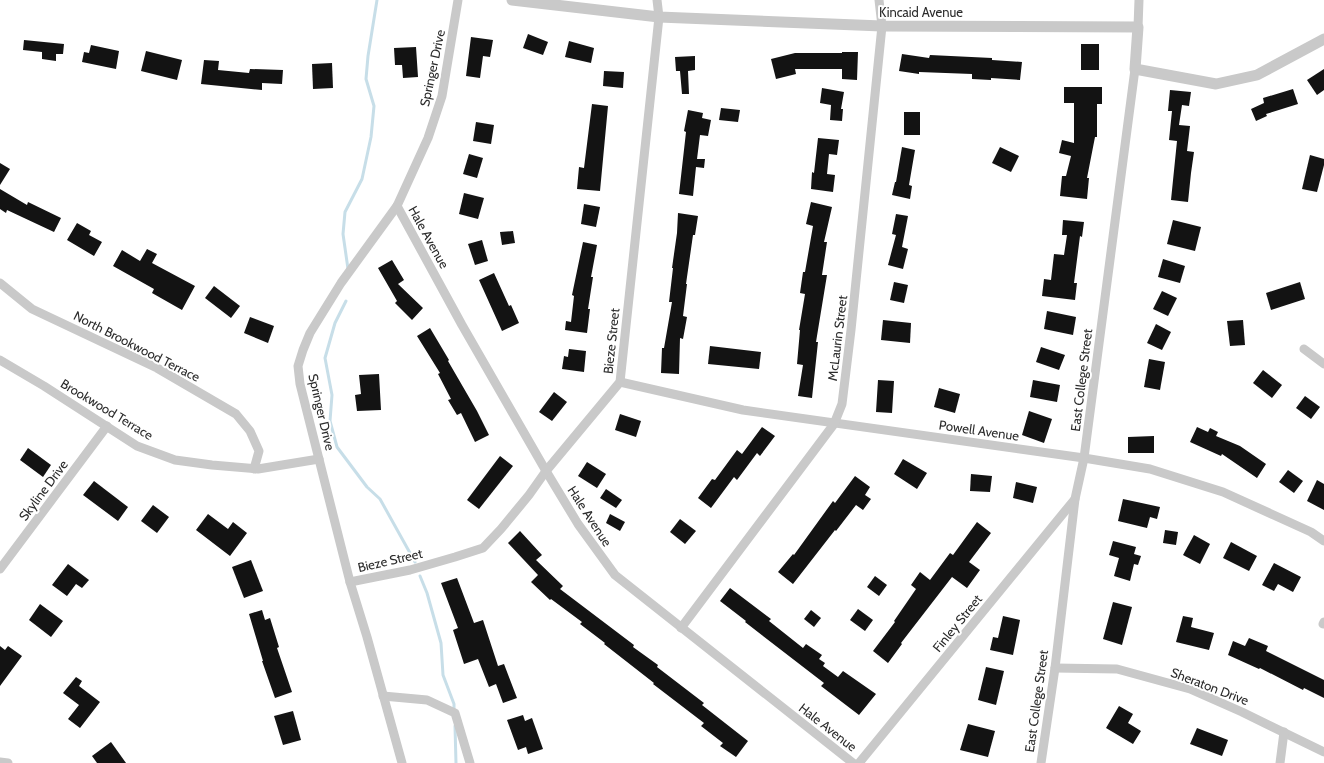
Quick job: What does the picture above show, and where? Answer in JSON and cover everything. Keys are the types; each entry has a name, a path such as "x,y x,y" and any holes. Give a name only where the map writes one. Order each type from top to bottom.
{"street":[{"name":"Springer Drive","path":"402,763 367,636 350,582 300,384 298,366 302,350 318,317 397,206 428,138 442,96 458,0"},
{"name":"Kincaid Avenue","path":"512,0 659,17 882,26 1138,27"},
{"name":"Bieze Street","path":"350,582 410,570 455,558 483,548 510,518 546,471 620,382 659,17 657,0"},
{"name":"McLaurin Street","path":"681,628 834,424 842,404 882,26 879,0"},
{"name":"East College Street","path":"1041,763 1055,668 1075,499 1084,458 1136,68 1139,0"},
{"path":"1136,68 1216,84 1257,75 1324,39"},
{"name":"Hale Avenue","path":"397,206 546,471 578,524 615,576 853,763"},
{"name":"North Brookwood Terrace","path":"0,283 32,309 158,368 236,414 250,431 259,450 254,469"},
{"path":"1304,349 1324,364"},
{"name":"Brookwood Terrace","path":"0,360 44,386 137,446 175,460 254,469"},
{"name":"Powell Avenue","path":"620,382 743,410 1084,458 1150,469 1223,492 1311,532 1324,541"},
{"name":"Skyline Drive","path":"0,569 107,426"},
{"path":"254,469 319,459"},
{"name":"Finley Street","path":"859,763 1075,499"},
{"name":"Sheraton Drive","path":"1055,668 1117,669 1190,689 1242,712 1324,752"},
{"path":"383,696 426,700 455,713 470,763"},
{"path":"1280,763 1284,732"},
{"path":"0,762 8,763"}],"building":[{"path":"528,34 548,42 543,55 523,48"},
{"path":"471,37 493,40 490,57 483,56 480,78 466,76"},
{"path":"24,40 64,44 63,54 56,54 56,61 42,59 42,52 23,50"},
{"path":"569,41 594,48 591,63 565,57"},
{"path":"1081,44 1099,44 1099,70 1081,70"},
{"path":"91,45 119,51 116,69 82,62 84,52 89,53"},
{"path":"416,47 418,77 403,78 402,65 395,65 394,48"},
{"path":"146,51 182,60 177,80 141,71"},
{"path":"858,52 857,80 842,79 842,69 795,69 796,74 776,79 771,59 795,53"},
{"path":"902,54 929,58 930,55 992,58 992,60 1022,62 1020,80 991,78 991,80 972,79 972,74 919,72 919,74 899,71"},
{"path":"695,56 695,70 688,71 689,94 682,94 680,71 676,71 675,57"},
{"path":"204,60 219,61 218,70 249,73 250,69 283,70 282,84 262,83 262,90 201,84"},
{"path":"332,63 333,88 313,89 312,64"},
{"path":"1324,69 1324,90 1317,95 1307,80"},
{"path":"604,71 624,72 623,88 603,86"},
{"path":"1064,87 1102,87 1102,104 1097,104 1097,137 1095,137 1087,178 1089,178 1087,199 1060,196 1062,176 1066,176 1071,156 1059,153 1062,140 1074,143 1074,103 1064,103"},
{"path":"822,88 844,92 841,109 843,109 842,121 830,120 831,105 820,103"},
{"path":"1293,89 1298,104 1266,114 1267,116 1256,121 1251,109 1264,103 1263,98"},
{"path":"1170,90 1191,92 1189,106 1182,105 1179,125 1190,126 1187,151 1194,152 1188,202 1171,200 1177,141 1169,140 1172,111 1168,111"},
{"path":"592,104 608,106 600,191 577,189 579,167 584,168"},
{"path":"721,108 740,110 738,122 719,120"},
{"path":"688,110 703,113 702,118 711,120 708,136 700,135 697,159 705,159 704,168 696,167 693,196 679,194 686,132 684,131"},
{"path":"904,112 920,112 920,135 904,135"},
{"path":"476,122 494,125 491,144 473,141"},
{"path":"818,138 839,140 837,155 829,154 827,174 835,175 833,192 811,189 812,172 814,173"},
{"path":"902,147 915,150 909,185 912,186 910,199 892,195 896,182"},
{"path":"1000,147 1019,156 1011,172 992,163"},
{"path":"469,154 483,158 477,178 463,174"},
{"path":"1310,155 1324,159 1324,165 1317,192 1302,189"},
{"path":"0,163 10,169 0,185"},
{"path":"0,189 27,205 28,202 61,218 54,232 7,210 6,213 0,209"},
{"path":"464,193 484,198 478,219 459,214"},
{"path":"811,202 832,207 824,242 827,242 822,275 827,275 816,342 818,342 812,398 798,396 803,365 797,364 799,330 805,294 800,293 813,226 806,224"},
{"path":"584,204 600,207 596,227 581,224"},
{"path":"678,213 698,216 695,235 693,235 686,284 683,316 687,317 683,339 680,338 679,374 661,373 662,348 664,348 672,302 669,302"},
{"path":"896,214 908,216 902,247 908,249 903,269 888,265 896,235 892,234"},
{"path":"1063,220 1084,222 1082,237 1080,236 1074,283 1077,283 1075,300 1042,296 1044,279 1051,280 1054,254 1064,255 1067,235 1062,235"},
{"path":"1173,220 1201,227 1195,251 1167,244"},
{"path":"77,223 91,231 89,235 102,242 94,256 67,240"},
{"path":"513,231 515,243 502,245 500,232"},
{"path":"482,240 488,261 475,265 468,244"},
{"path":"583,242 597,245 591,277 593,277 588,309 590,309 587,333 565,330 566,321 571,322 574,296 572,295"},
{"path":"147,249 157,254 152,263 195,286 182,310 152,293 154,289 113,266 122,250 140,261"},
{"path":"1163,259 1185,266 1180,283 1158,277"},
{"path":"392,260 404,280 398,284 423,308 412,320 395,303 397,301 378,268"},
{"path":"494,273 509,306 511,305 519,323 502,331 479,280"},
{"path":"894,282 908,285 904,303 890,300"},
{"path":"1300,282 1305,299 1271,310 1266,293"},
{"path":"214,286 240,306 231,318 205,298"},
{"path":"1162,291 1177,298 1168,316 1153,309"},
{"path":"1047,311 1076,317 1073,335 1044,329"},
{"path":"250,317 274,326 268,343 244,333"},
{"path":"883,320 911,323 910,343 881,340"},
{"path":"1243,320 1245,345 1230,346 1227,321"},
{"path":"1156,324 1171,332 1162,350 1147,343"},
{"path":"430,328 489,435 475,442 461,413 457,415 448,400 451,399 438,374 440,373 417,336"},
{"path":"710,346 761,352 759,369 708,364"},
{"path":"1041,347 1065,355 1059,370 1036,362"},
{"path":"569,349 586,351 584,372 562,369 564,356 568,357"},
{"path":"1149,359 1165,362 1160,390 1144,387"},
{"path":"1263,370 1282,385 1272,398 1253,383"},
{"path":"379,374 381,410 357,411 355,395 361,394 359,375"},
{"path":"878,380 894,381 892,413 876,412"},
{"path":"1033,380 1060,385 1057,402 1030,397"},
{"path":"939,388 960,394 955,413 934,407"},
{"path":"554,392 567,402 552,421 539,412"},
{"path":"1305,396 1320,407 1311,419 1296,408"},
{"path":"1029,411 1052,419 1044,443 1022,435"},
{"path":"620,414 641,421 636,437 615,430"},
{"path":"762,427 775,436 760,456 757,453 737,480 734,477 711,508 698,498 712,479 715,480 737,450 742,454"},
{"path":"1197,427 1208,432 1210,428 1218,432 1216,436 1240,446 1266,464 1257,478 1222,454 1221,456 1190,442"},
{"path":"1154,436 1154,453 1128,453 1128,437"},
{"path":"28,448 51,465 43,477 20,460"},
{"path":"500,456 513,466 479,509 467,500"},
{"path":"903,459 927,473 917,489 894,474"},
{"path":"587,462 606,474 597,488 578,476"},
{"path":"1288,470 1303,481 1294,493 1279,482"},
{"path":"971,474 992,476 990,492 970,491"},
{"path":"855,476 870,487 865,495 871,499 863,510 856,505 793,584 778,572 793,554 794,555 833,501 835,503"},
{"path":"1317,480 1324,484 1324,510 1307,501"},
{"path":"94,481 128,507 118,521 83,495"},
{"path":"1016,482 1037,487 1033,503 1013,498"},
{"path":"606,489 622,500 616,508 600,498"},
{"path":"1123,499 1160,507 1157,519 1150,517 1147,528 1118,521"},
{"path":"153,505 169,517 157,533 141,521"},
{"path":"208,514 228,529 233,522 247,533 230,556 196,530"},
{"path":"610,514 625,522 620,531 606,523"},
{"path":"680,519 696,531 685,544 670,532"},
{"path":"977,522 991,533 969,562 980,570 967,588 952,577 901,643 902,644 888,663 873,651 895,622 894,621 916,589 911,585 920,572 930,580 950,553 953,555"},
{"path":"1165,530 1178,532 1176,545 1163,543"},
{"path":"520,531 542,555 536,560 563,586 560,589 634,645 633,647 658,665 657,667 704,703 702,705 748,741 736,757 720,746 723,743 701,726 704,723 653,684 654,683 580,624 582,622 551,599 550,600 531,582 538,575 508,543"},
{"path":"1194,535 1210,544 1200,564 1183,555"},
{"path":"1113,541 1136,547 1134,554 1141,556 1138,565 1134,564 1130,581 1114,576 1119,558 1109,555"},
{"path":"1231,542 1257,556 1249,571 1223,558"},
{"path":"251,560 263,591 244,598 232,567"},
{"path":"1274,563 1301,577 1293,592 1278,584 1274,591 1262,585"},
{"path":"68,564 89,580 82,588 76,584 67,596 52,585"},
{"path":"875,576 887,585 879,596 867,587"},
{"path":"457,578 474,623 483,620 498,666 504,664 517,698 503,703 496,684 489,687 478,659 464,664 453,630 458,628 441,583"},
{"path":"730,588 771,619 769,621 803,648 806,644 822,655 819,659 825,663 823,666 838,677 843,671 876,694 859,715 821,686 824,683 720,601"},
{"path":"1113,602 1132,607 1122,645 1103,639"},
{"path":"40,604 63,621 51,637 29,620"},
{"path":"858,609 873,620 865,631 850,620"},
{"path":"262,610 265,620 270,618 279,647 277,648 292,692 275,698 262,661 249,614"},
{"path":"811,610 821,618 814,627 804,619"},
{"path":"1003,616 1020,620 1013,655 990,650 993,637 998,638"},
{"path":"1183,616 1193,618 1191,627 1214,633 1209,650 1176,642"},
{"path":"1249,638 1268,646 1266,651 1324,680 1324,698 1304,688 1303,690 1260,668 1259,669 1228,655 1233,641 1245,646"},
{"path":"0,646 5,650 8,646 22,656 0,686"},
{"path":"986,667 1004,671 996,705 978,700"},
{"path":"76,677 82,681 79,686 100,702 80,728 68,719 79,705 63,693"},
{"path":"1119,706 1133,714 1128,723 1141,731 1133,744 1106,728"},
{"path":"293,711 301,740 283,745 274,716"},
{"path":"523,715 525,721 532,718 543,749 528,754 526,747 518,750 507,720"},
{"path":"968,724 995,731 988,757 960,750"},
{"path":"1197,728 1228,740 1222,756 1190,744"},
{"path":"111,742 126,763 97,763 92,756"}],"waterway":[{"path":"348,269 343,234 345,212 362,179 371,137 374,106 366,79 377,0"},
{"path":"346,301 335,323 325,358 332,395 330,421 337,447 367,487 380,499 415,562"},
{"path":"420,576 427,593 441,643 443,675 454,704 454,711"},
{"path":"455,726 456,763"}]}
